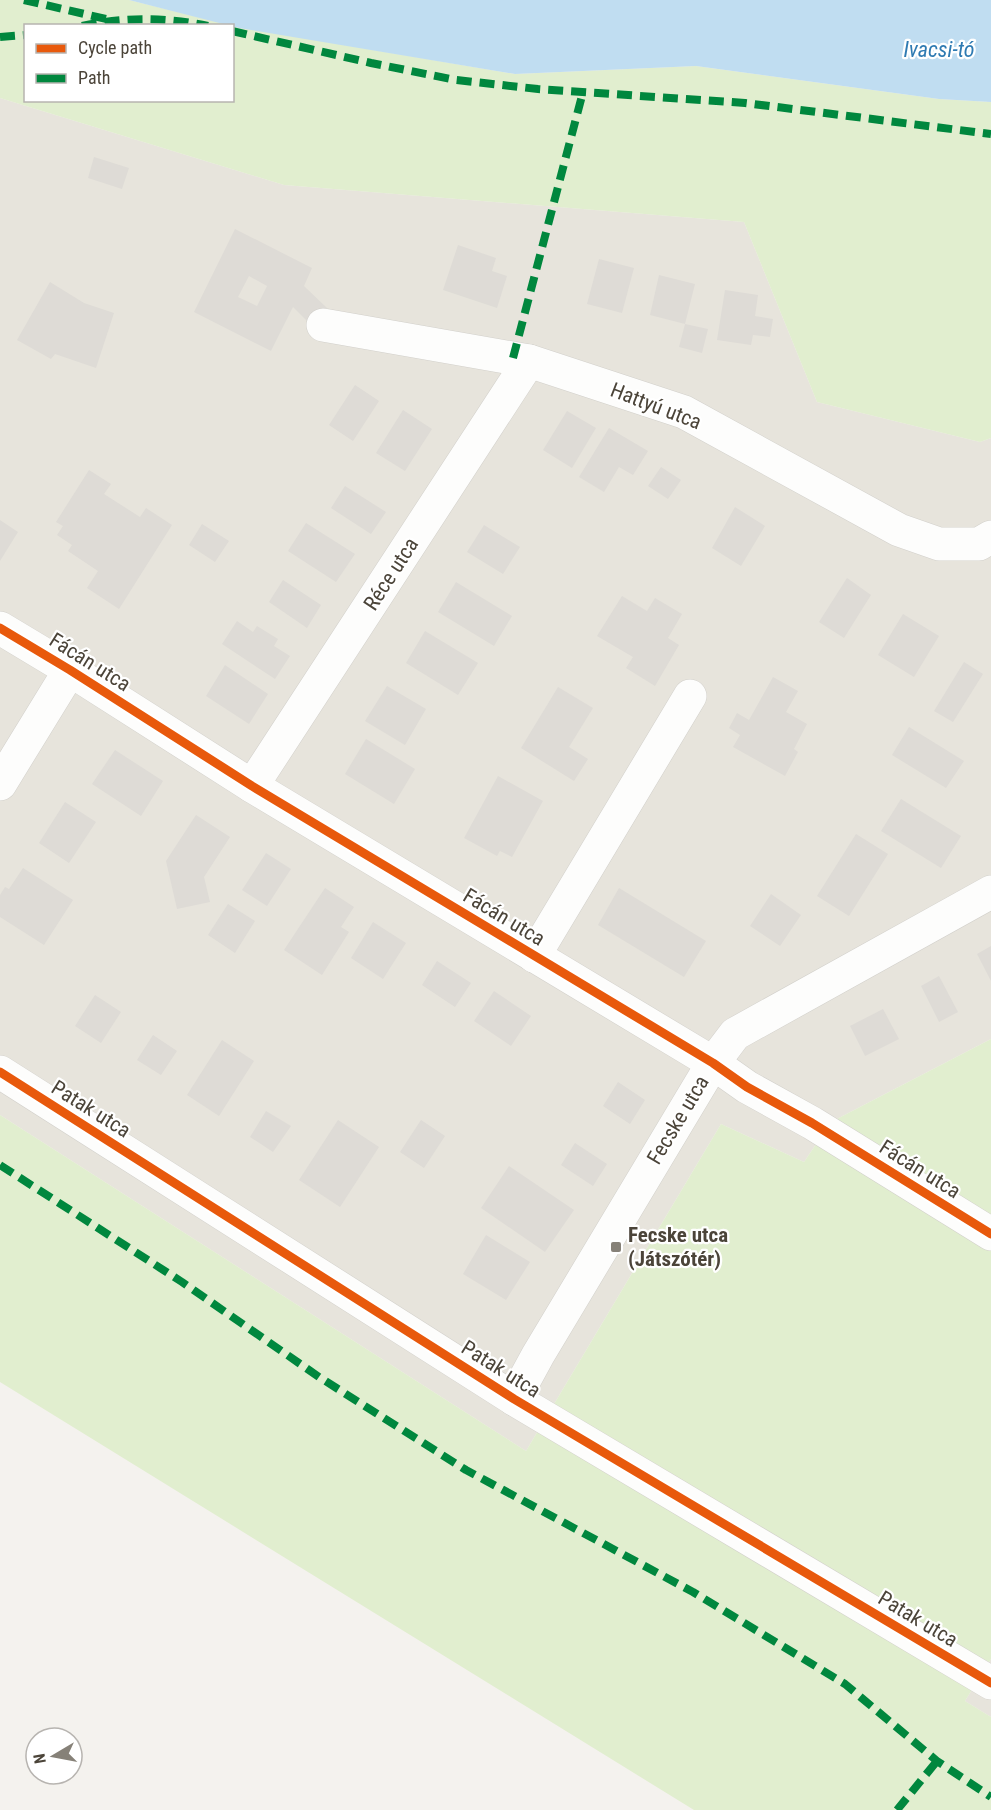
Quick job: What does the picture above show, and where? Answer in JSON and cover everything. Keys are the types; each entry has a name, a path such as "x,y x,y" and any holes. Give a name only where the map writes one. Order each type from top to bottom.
{"street":[{"name":"Hattyú utca","path":"323,325 529,361 684,412 899,530 939,544 987,549"},
{"name":"Réce utca","path":"252,786 529,361"},
{"name":"Fácán utca","path":"0,628 252,786 712,1063 747,1087 812,1123 991,1234"},
{"path":"0,784 70,670"},
{"path":"534,956 690,696"},
{"name":"Fecske utca","path":"514,1399 712,1063 735,1034 991,892"},
{"name":"Patak utca","path":"0,1072 514,1399 991,1683"}],"shaded area":[{"path":"0,98 284,185 744,222 817,402 980,442 991,438 991,1039 831,1122 804,1162 721,1124 526,1451 0,1115"},
{"path":"991,1659 991,1717 965,1701"}],"green space":[{"path":"0,0 129,0 227,24 24,24 24,102 234,102 234,26 515,74 696,66 939,99 991,102 991,438 980,442 817,402 744,222 284,185 0,98"},
{"path":"991,1039 991,1659 965,1701 991,1717 991,1810 694,1810 0,1382 0,1115 526,1451 721,1124 804,1162 831,1122"}],"water":[{"name":"Ivacsi-tó","path":"129,0 991,0 991,102 939,99 696,66 515,74 239,28 234,27 234,24 223,24"}],"building":[{"path":"94,157 129,168 122,189 88,178"},
{"path":"235,229 312,268 304,286 327,308 311,325 293,307 271,351 194,312","holes":["249,276 267,286 257,306 238,297"]},
{"path":"458,245 496,258 492,271 507,276 497,308 443,290"},
{"path":"599,259 634,268 622,313 587,304"},
{"path":"659,275 695,284 685,324 650,315"},
{"path":"50,282 84,303 114,313 96,368 55,354 51,359 17,340"},
{"path":"725,290 758,295 755,316 773,319 770,337 753,335 751,345 717,340"},
{"path":"685,324 708,329 702,353 679,347"},
{"path":"355,385 379,401 353,441 329,425"},
{"path":"403,410 432,429 405,471 376,453"},
{"path":"567,411 596,428 572,468 543,450"},
{"path":"609,428 648,451 633,475 619,467 604,492 579,477"},
{"path":"661,467 681,480 668,499 648,486"},
{"path":"89,470 111,484 104,494 140,517 146,508 172,525 119,609 87,588 98,571 68,551 72,545 57,535 63,526 56,522"},
{"path":"345,486 386,512 371,534 331,508"},
{"path":"735,507 765,526 741,566 712,548"},
{"path":"0,520 18,532 0,561"},
{"path":"306,523 355,554 336,582 288,551"},
{"path":"202,524 229,541 215,562 189,545"},
{"path":"484,525 520,547 503,574 467,552"},
{"path":"847,578 871,595 844,638 819,622"},
{"path":"283,580 321,605 307,628 269,602"},
{"path":"456,582 512,616 494,646 438,612"},
{"path":"622,596 647,611 655,598 682,614 668,638 679,645 655,686 626,668 633,657 597,636"},
{"path":"903,614 939,636 914,677 878,655"},
{"path":"237,621 253,632 257,626 278,639 274,646 290,656 275,679 222,644"},
{"path":"425,631 478,663 458,695 406,663"},
{"path":"964,662 983,674 953,722 934,711"},
{"path":"225,665 268,694 249,724 206,696"},
{"path":"773,677 798,691 786,712 807,724 794,749 798,752 785,776 733,747 740,735 729,728 737,713 749,720"},
{"path":"387,686 426,709 405,745 365,721"},
{"path":"558,687 593,708 569,747 588,759 574,781 521,748"},
{"path":"909,727 964,761 946,788 892,755"},
{"path":"366,739 415,769 394,804 345,774"},
{"path":"115,750 163,781 141,816 92,784"},
{"path":"498,776 543,801 512,857 500,851 497,856 464,838"},
{"path":"901,799 961,836 941,868 881,831"},
{"path":"65,802 96,822 69,863 39,843"},
{"path":"196,815 230,837 204,877 210,902 177,909 166,861"},
{"path":"856,834 888,854 849,916 817,896"},
{"path":"266,853 291,869 267,906 242,890"},
{"path":"23,868 73,900 44,945 0,917 0,895 5,887 9,889"},
{"path":"325,888 354,907 341,927 349,932 322,975 284,950"},
{"path":"619,888 706,941 684,977 598,925"},
{"path":"771,894 801,915 780,946 750,926"},
{"path":"228,904 255,921 235,953 208,935"},
{"path":"373,922 406,943 383,979 351,958"},
{"path":"991,946 991,981 977,954"},
{"path":"437,961 471,983 455,1007 422,985"},
{"path":"939,976 958,1012 939,1022 921,986"},
{"path":"494,991 531,1016 511,1046 474,1021"},
{"path":"95,995 121,1012 101,1043 75,1026"},
{"path":"883,1009 899,1039 865,1056 850,1026"},
{"path":"153,1035 177,1051 161,1075 137,1060"},
{"path":"222,1040 254,1061 219,1116 187,1095"},
{"path":"618,1082 645,1100 630,1124 603,1106"},
{"path":"266,1111 291,1126 273,1152 250,1137"},
{"path":"338,1120 379,1147 340,1207 299,1180"},
{"path":"421,1120 445,1136 424,1168 400,1152"},
{"path":"575,1143 607,1164 593,1186 561,1165"},
{"path":"509,1166 574,1210 545,1252 481,1208"},
{"path":"486,1235 530,1262 506,1300 463,1274"}],"marked path":[{"path":"24,0 106,19"},
{"path":"94,24 145,19 195,24"},
{"path":"234,31 456,80 538,89 745,103 991,134"},
{"path":"0,37 24,35"},
{"path":"513,358 583,92"},
{"path":"0,1165 182,1282 319,1377 466,1470 693,1592 845,1684 937,1761 991,1797"},
{"path":"897,1810 937,1761"}],"cycle path":[{"path":"0,628 252,786 713,1063 747,1087 812,1123 991,1234"},
{"path":"0,1072 514,1399 991,1683"}],"place":[{"name":"Fecske utca (Játszótér)","path":"616,1247"}]}
